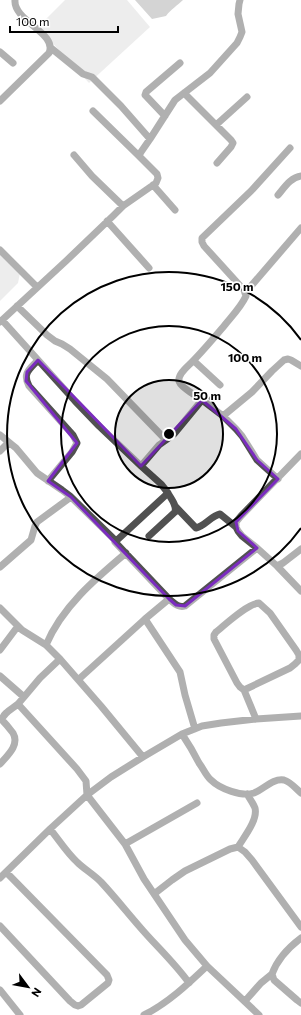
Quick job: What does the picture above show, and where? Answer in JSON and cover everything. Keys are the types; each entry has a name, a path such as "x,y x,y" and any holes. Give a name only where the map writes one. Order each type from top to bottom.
{"street":[{"path":"15,0 16,8 20,14 46,38 51,48 83,74 92,77 121,106 150,139"},
{"path":"139,156 175,100 210,73 237,43 242,32 238,14 240,0"},
{"path":"0,100 49,53 51,48"},
{"path":"0,52 13,63"},
{"path":"165,116 145,94 180,63"},
{"path":"184,93 231,140 231,146 217,163"},
{"path":"216,125 247,97"},
{"path":"93,112 157,174 158,180 123,206 1,321 80,406 161,484 175,506 196,528 220,514 236,527 242,536 277,566 301,591"},
{"path":"245,293 244,290 204,246 202,238 251,191 290,148"},
{"path":"74,155 92,176 123,206"},
{"path":"278,195 292,180 301,176"},
{"path":"153,185 175,210"},
{"path":"107,221 149,268"},
{"path":"278,479 257,460 239,432 223,416 182,385 179,382 179,379 233,315 246,296 245,293 301,228"},
{"path":"0,250 37,287"},
{"path":"17,306 47,336 70,348 107,379 166,440"},
{"path":"38,360 27,372 26,381 73,435 76,443 72,452 48,481"},
{"path":"223,416 252,392 284,360 291,360 301,366"},
{"path":"194,361 220,385"},
{"path":"141,466 159,445 174,434 202,400"},
{"path":"0,435 16,448 37,473 71,497 116,541 176,605 181,607 185,606 257,548"},
{"path":"0,451 6,445 11,444"},
{"path":"236,527 236,522 241,516 301,454"},
{"path":"116,541 168,493"},
{"path":"0,567 31,540 37,522 71,497"},
{"path":"149,536 174,512 176,509 175,506"},
{"path":"277,566 301,549"},
{"path":"46,645 59,620 81,594 126,553"},
{"path":"79,679 145,618 169,599"},
{"path":"244,690 290,668 299,660 299,655 296,650 270,613 259,604 254,604 247,608 214,635 214,638 237,683 244,690 256,719"},
{"path":"0,608 22,630 46,645 60,659 79,679 142,757"},
{"path":"145,618 180,672 195,729"},
{"path":"0,650 18,626"},
{"path":"0,764 9,754 16,742 13,733 2,718 18,704 40,678 60,659"},
{"path":"0,676 24,697"},
{"path":"18,704 86,781 87,795 125,844 144,879 185,940 207,966 259,1015"},
{"path":"0,878 87,795 142,757 182,734 202,726 221,722 301,716"},
{"path":"182,734 211,780 230,791 247,794 266,785 283,780 288,782 301,793"},
{"path":"238,847 255,818 256,813 247,794"},
{"path":"125,844 197,803"},
{"path":"50,829 78,864 100,881 178,968 189,983"},
{"path":"154,894 185,871 230,848 238,847 252,860 301,927"},
{"path":"0,926 74,1005 81,1005 108,984 109,980 107,975 6,872"},
{"path":"245,1001 261,983 272,974 275,965 294,943 301,938"},
{"path":"144,1015 164,1003 207,966"},
{"path":"272,974 274,980 301,1003"},
{"path":"0,990 20,1015"}],"highlighted area":[{"path":"38,360 141,466 202,400 236,429 257,460 278,479 236,522 238,531 257,548 185,606 176,605 169,599 71,497 48,481 77,443 26,381 27,372"}],"shaded area":[{"path":"65,0 127,0 150,27 89,83 38,27"},
{"path":"135,0 183,0 166,16 152,19"},
{"path":"0,251 20,273 18,283 0,301"}]}
